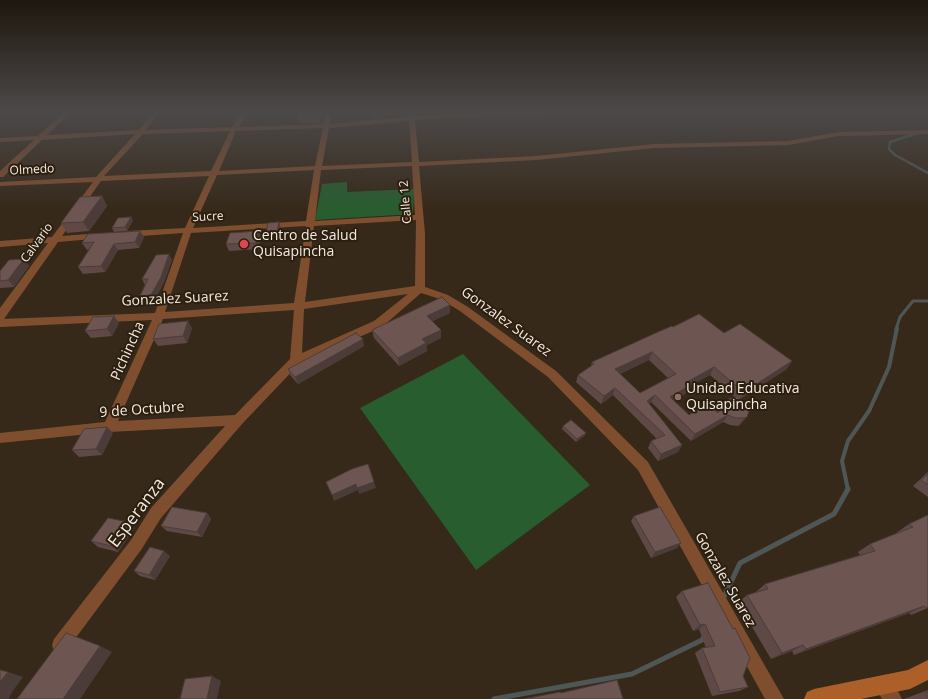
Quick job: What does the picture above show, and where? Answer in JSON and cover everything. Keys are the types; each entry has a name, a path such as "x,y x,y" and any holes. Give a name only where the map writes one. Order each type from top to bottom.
{"street":[{"path":"0,175 33,145"},
{"name":"Calvario","path":"0,316 99,178 129,145"},
{"name":"Pichincha","path":"109,427 159,316 188,230 227,145"},
{"path":"296,360 299,306 322,145"},
{"name":"Calle 12","path":"413,145 418,217 421,234 420,289"},
{"name":"Olmedo","path":"0,184 536,158 654,146 716,145"},
{"name":"Sucre","path":"0,244 188,230 418,217"},
{"name":"Gonzalez Suarez","path":"0,323 159,316 299,306 420,289 444,297 464,309 552,374 643,466 775,699"},
{"name":"Esperanza","path":"52,655 136,545 156,513 238,420 296,360 378,324 420,289"},
{"name":"9 de Octubre","path":"0,438 109,427 238,420"},
{"path":"814,699 888,692 928,670"}],"green space":[{"path":"347,182 347,192 414,189 413,214 315,220 322,184"},
{"path":"463,354 590,485 476,570 360,408"}],"building":[{"path":"102,196 83,222 61,223 80,197"},
{"path":"131,217 125,227 112,228 118,218"},
{"path":"279,222 277,232 266,233 268,223"},
{"path":"140,231 135,242 114,244 101,266 78,267 94,242 82,243 88,234"},
{"path":"259,231 256,243 226,244 230,233"},
{"path":"169,254 161,277 151,295 140,296 148,279 142,279 156,255"},
{"path":"24,259 8,280 0,281 0,271 9,260"},
{"path":"442,297 450,305 427,316 441,330 422,339 426,343 398,358 372,330"},
{"path":"699,314 724,333 740,324 792,361 744,392 714,367 685,383 689,386 670,397 689,415 708,404 718,413 724,401 736,396 746,404 749,411 747,417 735,418 728,415 695,434 655,395 647,401 682,445 661,454 651,441 665,435 615,388 604,396 578,375 594,364 592,362 658,332 672,326 673,327","holes":["652,352 676,374 640,393 615,369"]},
{"path":"114,316 107,329 85,331 93,317"},
{"path":"188,321 183,336 153,339 159,324"},
{"path":"356,333 363,339 295,377 288,369"},
{"path":"571,420 586,433 577,439 563,426"},
{"path":"107,427 96,449 72,450 84,429"},
{"path":"368,464 374,482 357,488 356,484 332,495 326,482 352,469"},
{"path":"928,474 928,485 921,480"},
{"path":"172,507 207,513 197,532 161,526"},
{"path":"660,507 681,543 655,552 634,516"},
{"path":"928,515 928,607 926,608 924,606 806,649 803,645 782,653 747,595 768,589 765,584 875,551 870,544 913,527 909,524"},
{"path":"108,518 128,522 111,546 91,541"},
{"path":"150,547 164,551 149,575 134,571"},
{"path":"708,583 733,629 735,628 750,658 743,676 748,687 720,692 702,648 715,646 705,624 700,625 682,591"},
{"path":"66,633 100,646 63,699 17,699"},
{"path":"0,670 8,672 0,682"},
{"path":"212,676 207,699 180,699 185,679"},
{"path":"617,680 623,699 524,699 561,693"}],"waterway":[{"path":"890,145 889,149 895,155 928,173"},
{"path":"896,329 900,317 913,301 928,301"},
{"path":"848,489 842,461 848,441 869,411 889,367 897,328"},
{"path":"723,599 740,563 834,514 848,489"},
{"path":"494,699 632,674 702,640 704,636"}],"place":[{"name":"Centro de Salud Quisapincha","path":"244,244"},
{"name":"Unidad Educativa Quisapincha","path":"678,397"}]}
